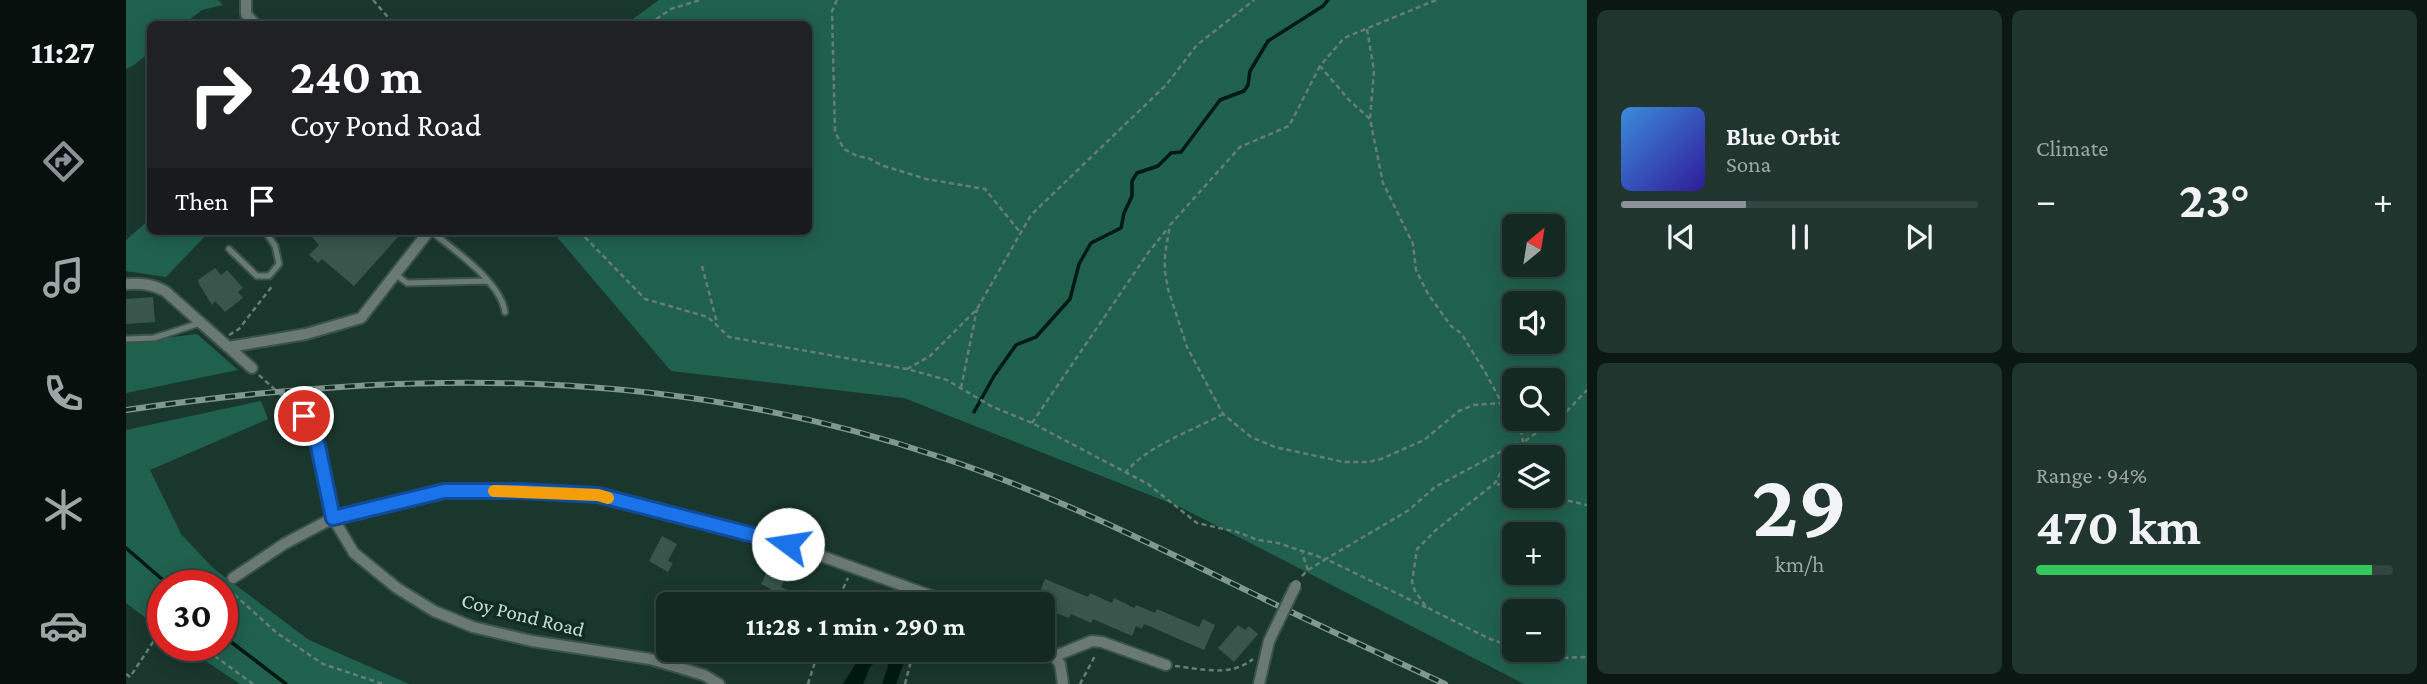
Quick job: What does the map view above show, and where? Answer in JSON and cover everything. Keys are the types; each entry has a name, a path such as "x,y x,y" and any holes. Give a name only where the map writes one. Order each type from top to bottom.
{"street":[{"path":"246,0 246,14 252,21"},
{"path":"224,343 306,334 361,318 427,235"},
{"path":"126,284 154,285 252,368"},
{"name":"Coy Pond Road","path":"304,416 318,446 333,518 354,553 397,588 434,611 473,627 532,641 650,659 704,675 719,684"},
{"path":"238,575 284,544 333,518 444,491 521,491 598,495 788,544 920,592"},
{"path":"1259,684 1269,641 1298,582"},
{"path":"1063,684 1060,664 1055,656 1092,641 1102,642 1166,665"}],"lane":[{"path":"229,249 257,276 269,276 279,264 275,246 268,235"},
{"path":"435,235 488,281 503,299 505,312"},
{"path":"395,274 407,283 488,281"},
{"path":"126,339 154,338 200,323"}],"path":[{"path":"373,0 391,21"},
{"path":"653,21 671,9 700,0"},
{"path":"837,0 832,11 835,132 844,149 881,165 926,179 985,189 1020,232"},
{"path":"908,369 930,356 977,309 1031,215 1166,85 1197,45 1254,0"},
{"path":"1032,423 1170,225 1240,147 1289,126 1320,66 1344,38 1436,0"},
{"path":"1170,225 1165,263 1168,289 1187,347 1223,414 1251,437 1275,447 1344,462 1368,462 1424,440 1459,411 1473,405 1502,403 1461,333 1451,326 1428,295 1416,270 1413,244 1383,183 1370,119 1374,71 1367,29"},
{"path":"1320,66 1349,100 1370,119"},
{"path":"583,235 645,299 708,317 729,337 908,369 947,380 991,406 1032,423 1148,484 1197,523 1258,540 1278,542 1326,559 1502,643"},
{"path":"224,343 239,329 277,279 279,264"},
{"path":"702,266 718,327"},
{"path":"961,388 977,309"},
{"path":"252,368 304,416"},
{"path":"1298,582 1308,569 1409,510 1435,487 1523,442 1567,411 1587,390"},
{"path":"1125,474 1151,451 1223,414"},
{"path":"1521,431 1523,442"},
{"path":"1427,608 1412,582 1417,549 1436,530 1495,484 1517,443"},
{"path":"1495,484 1502,485"},
{"path":"1565,500 1587,505"},
{"path":"1302,552 1308,569"},
{"path":"842,592 853,568"},
{"path":"238,599 277,633 323,664 383,684"},
{"path":"1166,665 1224,671 1245,666 1269,641"},
{"path":"1080,684 1102,642"},
{"path":"126,674 130,677 147,651"},
{"path":"1565,658 1587,657"},
{"path":"222,661 253,684"},
{"path":"808,684 815,662"},
{"path":"905,684 911,662"}],"green space":[{"path":"126,0 218,0 223,5 202,10 188,21 147,21 147,54 126,69"},
{"path":"659,0 1587,0 1587,684 1524,684 1180,507 904,398 671,371 555,235 812,235 812,21 630,21"},
{"path":"147,222 147,235 206,235 166,277 126,271 126,240"},
{"path":"197,334 238,370 126,393 126,343"},
{"path":"261,401 268,419 150,470 181,534 216,570 147,570 147,619 126,603 126,430"},
{"path":"238,587 309,640 409,684 240,684 206,661 238,661"}],"shaded area":[{"path":"857,662 875,662 863,684 843,684"},
{"path":"886,662 904,662 896,684 882,684 888,666"}],"building":[{"path":"310,235 399,236 354,286 322,259 318,263 309,255 319,245"},
{"path":"215,268 221,275 227,270 243,288 238,292 243,298 225,312 215,301 212,305 198,280"},
{"path":"153,297 155,322 126,324 126,299"},
{"path":"662,536 677,544 668,561 673,563 668,572 649,561"},
{"path":"772,562 789,571 781,587 787,590 786,592 770,592 771,589 761,584"},
{"path":"1045,579 1088,597 1090,593 1112,603 1114,598 1134,608 1136,605 1155,613 1157,609 1199,627 1203,619 1215,625 1204,650 1144,624 1142,629 1136,626 1132,636 1093,619 1091,623 1071,614 1069,618 1055,613 1055,592 1040,592"},
{"path":"1238,625 1245,630 1249,626 1258,634 1234,662 1218,648"}],"waterway":[{"path":"974,412 994,376 1016,345 1036,337 1070,299 1079,264 1091,243 1121,228 1132,196 1132,181 1137,173 1158,166 1171,153 1181,152 1220,100 1244,91 1248,85 1250,71 1268,41 1323,6 1328,0"},
{"path":"126,548 151,570"},
{"path":"238,647 286,684"}],"railway":[{"path":"126,410 333,387 435,383 537,384 638,391 739,406 839,427 940,457 1023,487 1144,541 1445,684"}],"slow traffic":[{"path":"494,491 598,495 608,498"}],"route":[{"path":"304,416 318,446 333,518 444,491 598,495 788,544"}]}
